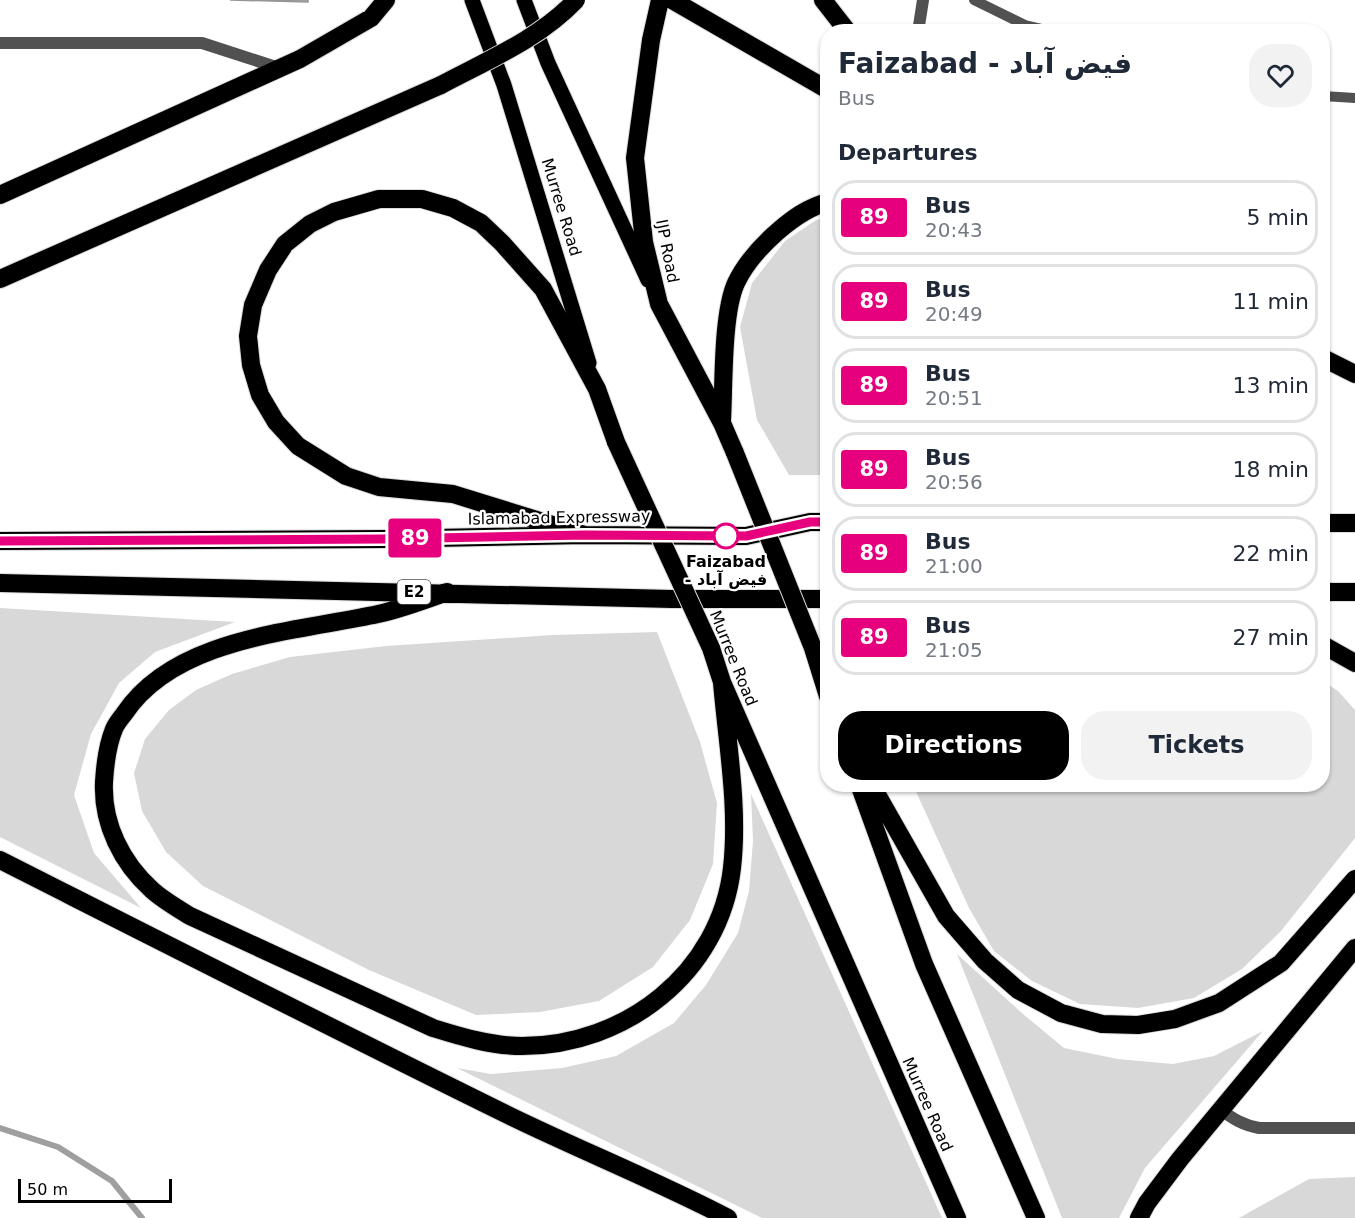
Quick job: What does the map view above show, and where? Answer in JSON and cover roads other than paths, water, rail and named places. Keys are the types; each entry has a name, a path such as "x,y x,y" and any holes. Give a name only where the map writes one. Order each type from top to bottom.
{"highway":[{"path":"0,195 300,59 371,18 386,0"},
{"path":"0,279 441,85 526,40 554,21 576,0"},
{"name":"IJP Road","path":"660,0 651,40 635,158 644,242 659,304 722,423 820,670"},
{"path":"672,0 820,85"},
{"path":"823,0 842,24"},
{"path":"585,535 453,494 379,487 346,476 321,462 298,446 276,422 260,395 251,364 248,336 253,305 268,270 285,244 310,224 334,212 379,199 422,200 453,208 481,222 502,243 543,289 597,389"},
{"path":"722,423 727,320 736,284 756,251 812,206 820,204"},
{"path":"1330,362 1355,374"},
{"name":"Murree Road","path":"597,389 616,442 711,648 722,682 957,1218"},
{"name":"Islamabad Expressway","path":"0,541 382,539 585,535 746,536 819,522"},
{"path":"1330,523 1355,523"},
{"name":"E2","path":"0,583 672,599 820,599"},
{"path":"1330,592 1355,591"},
{"path":"447,592 382,614 271,635 189,659 158,677 134,699 114,728 106,757 104,788 109,828 126,861 153,891 190,916 433,1028 474,1040 521,1046 564,1042 603,1031 638,1014 665,994 689,971 709,939 724,908 732,870 735,827 722,682"},
{"path":"1330,649 1355,663"},
{"path":"862,792 924,964 1036,1218"},
{"path":"876,792 946,916 984,961 1018,990 1061,1013 1102,1024 1138,1025 1166,1020 1218,1004 1281,963 1355,879"},
{"path":"0,860 319,1023 728,1218"},
{"path":"1139,1218 1147,1203 1220,1109 1355,948"}],"main road":[{"name":"Murree Road","path":"472,0 504,85 597,389"},
{"path":"524,0 549,63 659,304"}],"street":[{"path":"919,24 923,0"},
{"path":"0,43 202,43 279,68"},
{"path":"1220,1109 1237,1121 1259,1128 1355,1128"}],"lane":[{"path":"974,0 1021,24"},
{"path":"1330,96 1355,98"}],"waterway":[{"path":"0,1128 58,1147 112,1181 142,1218"}],"place":[{"name":"Faizabad - فیض آباد","path":"726,536"}]}
